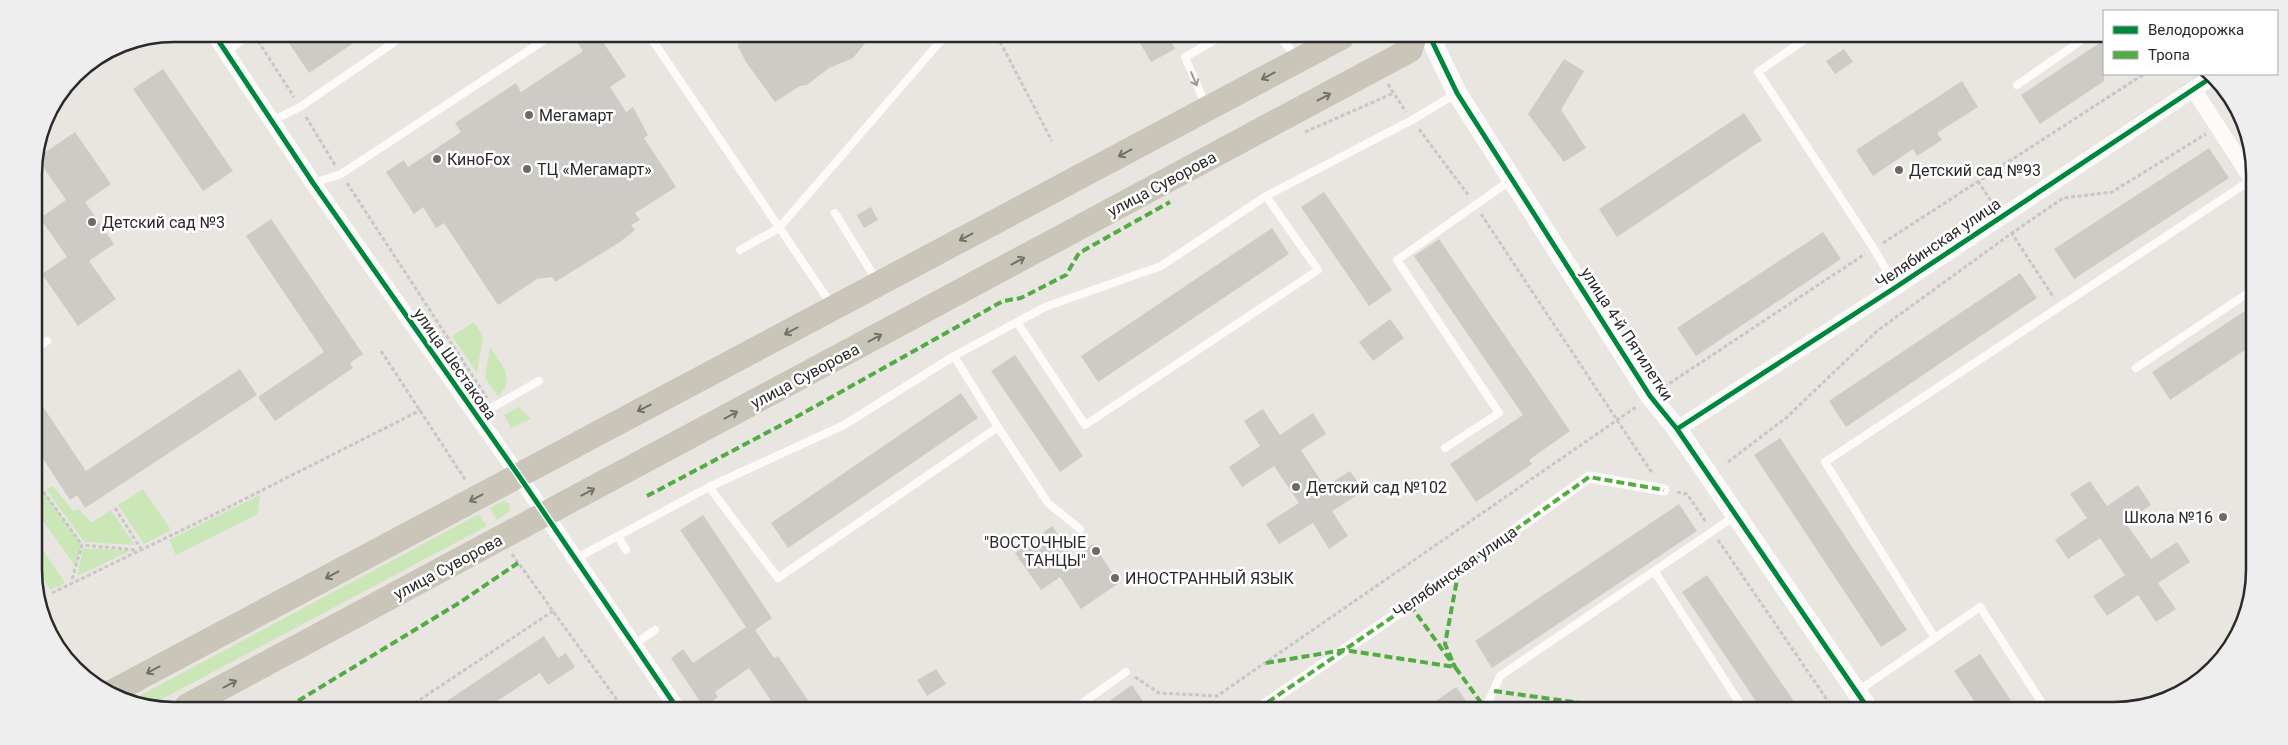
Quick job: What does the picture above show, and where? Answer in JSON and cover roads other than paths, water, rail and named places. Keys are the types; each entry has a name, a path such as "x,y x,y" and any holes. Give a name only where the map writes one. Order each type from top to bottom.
{"main road":[{"path":"117,689 1331,43"},
{"name":"улица Суворова","path":"194,702 1377,68 1410,50 1412,43"}],"street":[{"name":"улица Шестакова","path":"220,43 313,183 519,476 674,702"},
{"name":"улица 4-й Пятилетки","path":"1433,43 1456,93 1513,178 1650,396 1677,429 1863,702"},
{"name":"Челябинская улица","path":"1677,429 1896,287 2207,81"},
{"path":"2194,90 2245,170"},
{"name":"Челябинская улица","path":"1268,702 1410,605 1589,477 1664,490"}],"lane":[{"path":"226,52 238,43"},
{"path":"272,121 300,107 393,43"},
{"path":"313,183 341,174 540,43"},
{"path":"654,43 834,308"},
{"path":"740,250 779,228 939,43"},
{"path":"1207,109 1185,57 1210,43"},
{"path":"1285,43 1299,60"},
{"path":"1801,43 1758,72 1874,249 1896,287"},
{"path":"2017,85 2078,43"},
{"path":"575,559 708,488 844,424 954,356 1044,307 1161,266 1266,196 1412,120 1456,93"},
{"path":"1445,448 1499,413 1397,260 1513,178"},
{"path":"1935,638 1825,462 2246,182"},
{"path":"1017,322 1084,425 1318,270 1266,196"},
{"path":"835,212 878,283"},
{"path":"2136,368 2246,295"},
{"path":"43,344 47,341"},
{"path":"954,356 1048,503 1080,529"},
{"path":"477,416 538,381"},
{"path":"708,488 778,578 998,427"},
{"path":"1489,702 1500,676 1736,515"},
{"path":"618,536 626,550"},
{"path":"1654,572 1739,702"},
{"path":"1856,692 1980,607 2041,702"},
{"path":"633,645 654,630"},
{"path":"1083,702 1126,672"}],"place":[{"name":"Мегамарт","path":"529,115"},
{"name":"КиноFox","path":"437,159"},
{"name":"ТЦ «Мегамарт»","path":"527,169"},
{"name":"Детский сад №93","path":"1899,170"},
{"name":"Детский сад №3","path":"92,222"},
{"name":"Детский сад №102","path":"1296,487"},
{"name":"Школа №16","path":"2223,517"},
{"name":"\"ВОСТОЧНЫЕ ТАНЦЫ\"","path":"1096,551"},
{"name":"ИНОСТРАННЫЙ ЯЗЫК","path":"1115,578"}]}
